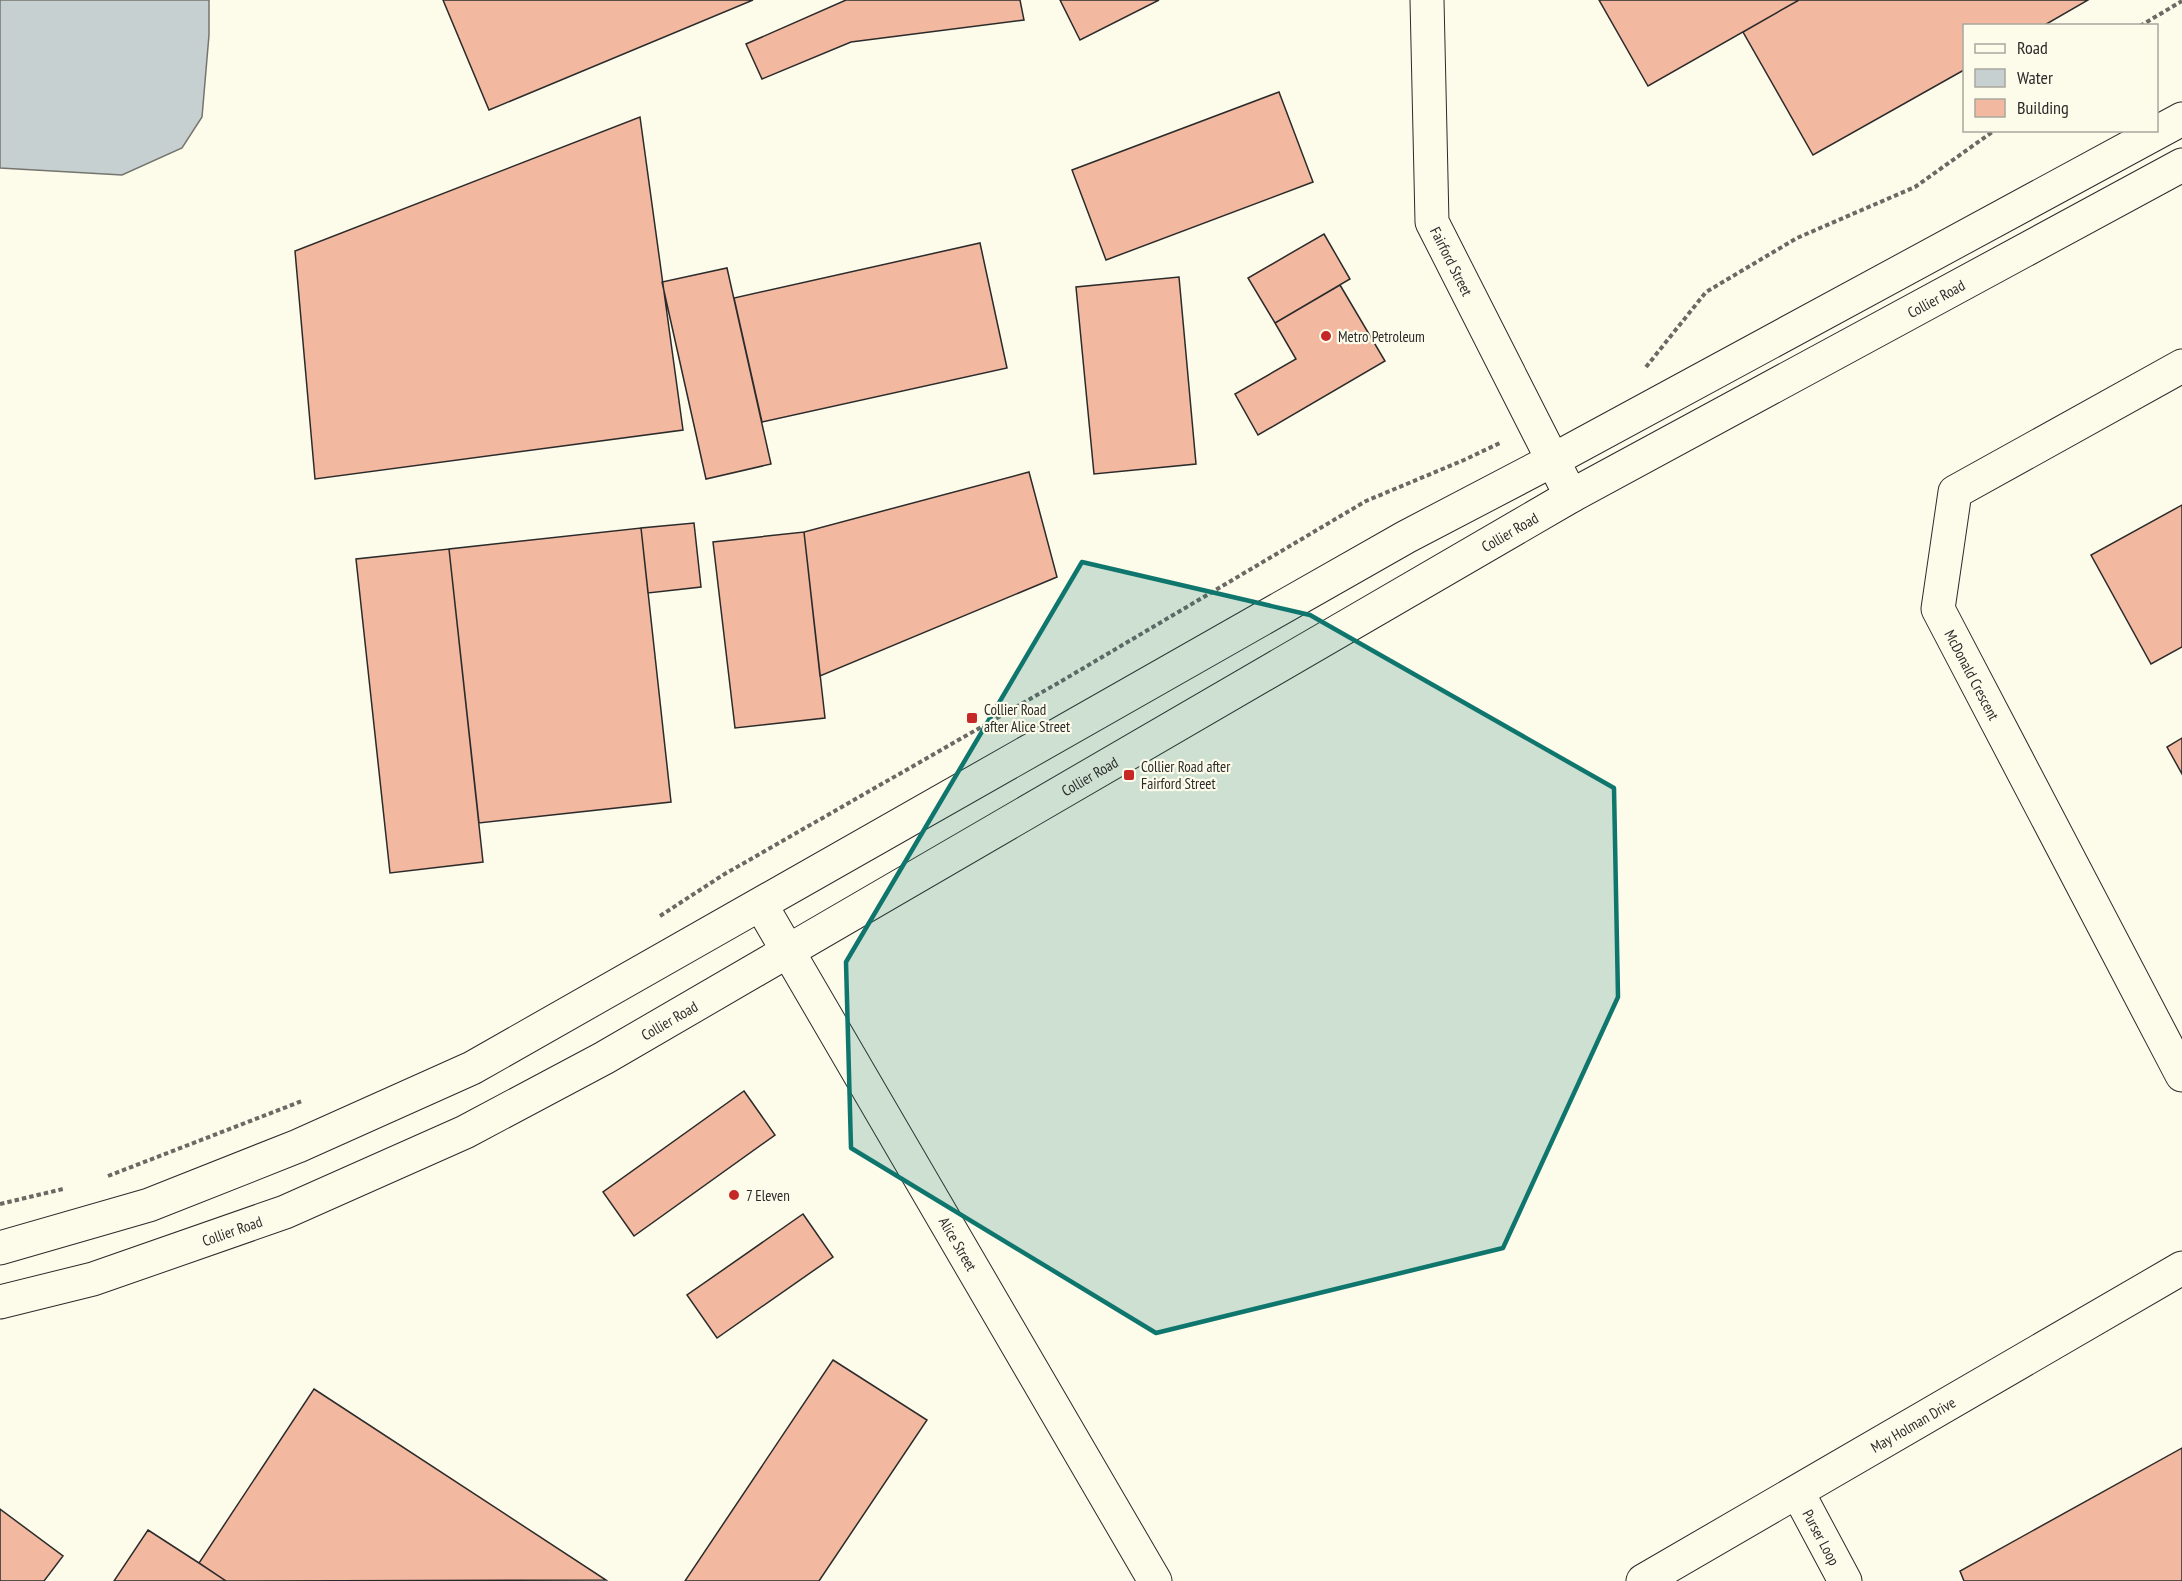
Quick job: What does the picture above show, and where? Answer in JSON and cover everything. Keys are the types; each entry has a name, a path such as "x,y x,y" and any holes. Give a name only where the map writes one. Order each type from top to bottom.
{"main road":[{"name":"Fairford Street","path":"1427,0 1432,222 1571,496"},
{"path":"0,1248 149,1205 298,1146 472,1068 1406,537 1553,460 2182,119"},
{"name":"Collier Road","path":"0,1302 93,1279 285,1212 465,1132 604,1058 1571,496 2182,165"},
{"name":"McDonald Crescent","path":"2182,366 1955,492 1938,609 2182,1075"},
{"name":"Alice Street","path":"760,904 1155,1581"},
{"name":"May Holman Drive","path":"1643,1581 2182,1268"},
{"name":"Purser Loop","path":"1798,1493 1845,1581"}],"path":[{"path":"2143,24 2182,1"},
{"path":"1644,369 1706,292 1797,238 1915,187 1992,132"},
{"path":"656,919 723,876 1065,679 1366,501 1464,460 1536,426"},
{"path":"104,1178 308,1099"},
{"path":"0,1204 70,1187"}],"highlighted area":[{"path":"1082,562 1310,615 1614,788 1618,997 1503,1248 1156,1333 851,1148 846,962"}],"water":[{"path":"0,0 209,0 209,35 202,117 182,148 122,175 0,168"}],"building":[{"path":"443,0 753,0 489,110"},
{"path":"846,0 1020,0 1024,20 851,42 762,79 746,44"},
{"path":"1060,0 1159,0 1080,40"},
{"path":"1599,0 1799,0 1648,86"},
{"path":"1799,0 2088,0 2046,24 1963,24 1963,71 1813,155 1743,32"},
{"path":"1279,92 1313,182 1106,260 1072,170"},
{"path":"640,117 683,430 315,479 295,251"},
{"path":"1324,234 1350,279 1275,323 1248,278"},
{"path":"980,243 1007,368 762,422 734,298"},
{"path":"727,268 771,464 706,479 662,282"},
{"path":"1179,277 1196,464 1094,474 1076,287"},
{"path":"1340,285 1385,361 1258,435 1235,394 1296,359 1275,323"},
{"path":"1029,472 1057,577 820,676 804,532"},
{"path":"2182,505 2182,647 2151,664 2091,555"},
{"path":"694,523 701,587 648,593 641,528"},
{"path":"641,528 671,802 479,823 449,549"},
{"path":"804,532 825,718 735,728 713,542"},
{"path":"449,549 483,862 390,873 356,559"},
{"path":"2182,738 2182,774 2167,747"},
{"path":"744,1091 775,1135 634,1236 603,1192"},
{"path":"803,1214 833,1257 717,1338 687,1295"},
{"path":"833,1360 927,1420 819,1581 685,1581"},
{"path":"314,1389 606,1580 226,1581 199,1563"},
{"path":"2182,1448 2182,1581 1964,1581 1960,1571"},
{"path":"0,1509 63,1556 44,1581 0,1581"},
{"path":"148,1530 199,1563 226,1581 114,1581"}],"place":[{"name":"Metro Petroleum","path":"1326,336"},
{"name":"Collier Road after Alice Street","path":"972,718"},
{"name":"Collier Road after Fairford Street","path":"1129,775"},
{"name":"7 Eleven","path":"734,1195"}]}
